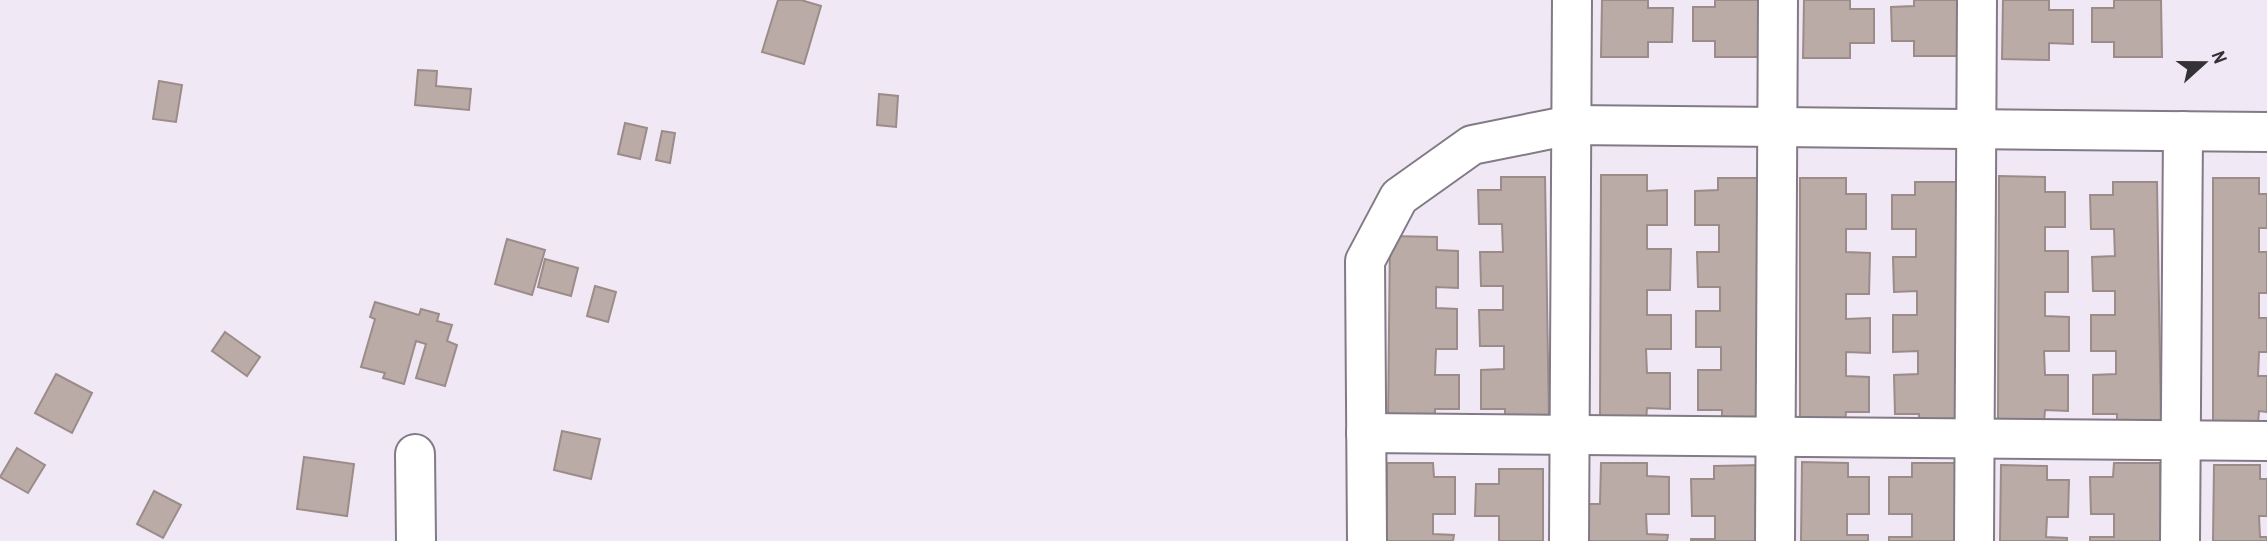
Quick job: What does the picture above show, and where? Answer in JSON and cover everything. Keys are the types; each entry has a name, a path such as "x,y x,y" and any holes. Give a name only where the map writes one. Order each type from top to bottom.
{"street":[{"path":"1569,541 1572,0"},
{"path":"1775,541 1778,0"},
{"path":"1974,541 1977,0"},
{"path":"1367,541 1365,261 1399,197 1472,145 1571,125 2267,132"},
{"path":"2180,541 2183,131"},
{"path":"1366,433 2267,441"},
{"path":"415,454 416,541"}],"building":[{"path":"778,0 801,0 821,6 804,64 762,52"},
{"path":"1602,0 1648,0 1648,8 1673,8 1672,42 1648,42 1648,57 1601,57"},
{"path":"1715,0 1762,0 1762,57 1715,57 1715,41 1693,41 1693,7 1715,7"},
{"path":"1804,0 1850,0 1850,9 1874,9 1874,43 1850,43 1850,58 1803,58"},
{"path":"1914,0 1961,0 1961,56 1914,56 1914,41 1892,41 1891,7 1914,6"},
{"path":"2003,0 2049,0 2049,10 2073,10 2073,44 2049,43 2049,60 2002,59"},
{"path":"2114,0 2161,0 2162,57 2114,57 2114,42 2092,42 2092,8 2114,8"},
{"path":"418,70 437,71 436,86 471,89 469,110 415,105"},
{"path":"159,81 182,85 176,122 153,119"},
{"path":"879,94 898,96 896,127 877,125"},
{"path":"625,123 647,128 640,159 618,154"},
{"path":"662,131 675,133 670,163 656,160"},
{"path":"1601,175 1647,175 1647,191 1667,190 1667,225 1647,225 1647,249 1671,249 1670,290 1647,290 1647,315 1671,315 1671,349 1646,349 1647,373 1670,373 1670,409 1647,408 1646,421 1600,421"},
{"path":"1999,176 2045,177 2045,192 2065,192 2065,227 2045,227 2045,251 2068,251 2068,292 2045,292 2045,316 2069,317 2069,351 2044,351 2045,375 2068,375 2068,411 2045,410 2044,423 1998,422"},
{"path":"1501,177 1545,177 1549,421 1505,422 1505,409 1481,409 1481,370 1504,369 1504,346 1480,346 1479,310 1503,310 1503,286 1481,286 1480,252 1503,252 1502,224 1479,224 1478,190 1501,190"},
{"path":"1718,178 1762,178 1766,422 1722,422 1722,410 1698,410 1698,370 1721,370 1721,347 1696,347 1696,311 1720,311 1720,287 1698,287 1697,252 1719,252 1719,225 1695,225 1695,191 1718,190"},
{"path":"1800,178 1846,178 1846,194 1866,194 1866,229 1846,229 1846,252 1870,253 1869,294 1846,294 1846,319 1870,318 1870,353 1846,352 1846,376 1869,377 1869,412 1846,412 1845,424 1800,424"},
{"path":"2213,178 2259,178 2259,194 2267,194 2267,228 2259,228 2259,252 2267,252 2267,293 2259,293 2259,318 2267,318 2267,352 2259,352 2258,376 2267,376 2267,412 2259,411 2258,424 2213,424"},
{"path":"1915,182 1959,182 1963,426 1919,427 1919,414 1895,414 1894,375 1918,374 1918,351 1893,352 1893,315 1917,315 1917,291 1894,292 1893,257 1916,257 1916,229 1892,229 1892,195 1915,195"},
{"path":"2113,182 2157,182 2161,426 2117,426 2117,414 2093,414 2093,375 2116,374 2116,351 2091,351 2091,315 2115,315 2115,291 2093,291 2092,257 2115,256 2114,229 2091,229 2090,195 2113,195"},
{"path":"1390,236 1437,237 1437,250 1458,251 1458,288 1436,287 1436,308 1457,309 1457,349 1436,349 1435,375 1459,375 1459,409 1435,409 1435,425 1388,424"},
{"path":"507,239 545,250 532,295 495,284"},
{"path":"545,259 578,268 571,296 538,287"},
{"path":"595,286 616,292 608,322 587,316"},
{"path":"375,302 419,315 421,309 439,314 437,321 452,325 447,341 457,345 445,386 416,378 426,344 416,341 404,384 383,378 385,373 361,367 375,319 370,317"},
{"path":"225,332 260,357 247,376 212,351"},
{"path":"56,374 92,393 72,433 35,413"},
{"path":"562,431 600,439 591,479 554,470"},
{"path":"17,448 45,465 28,493 0,477"},
{"path":"304,457 354,464 347,516 297,509"},
{"path":"1802,462 1848,463 1848,477 1869,477 1869,514 1847,514 1847,535 1868,535 1868,541 1801,541"},
{"path":"1387,463 1433,463 1434,477 1455,477 1455,514 1433,514 1433,534 1454,535 1453,541 1387,541"},
{"path":"1601,463 1647,463 1647,476 1669,477 1669,514 1646,514 1647,534 1668,535 1667,541 1588,541 1589,504 1600,504"},
{"path":"1912,463 1959,463 1959,541 1889,541 1889,537 1912,537 1912,514 1889,514 1889,477 1912,477"},
{"path":"2114,463 2160,463 2161,541 2090,541 2090,537 2114,537 2114,514 2091,514 2090,477 2113,477"},
{"path":"1762,465 1762,541 1691,541 1715,539 1715,516 1692,516 1691,479 1714,479 1714,466"},
{"path":"2001,465 2047,466 2047,480 2069,480 2068,517 2047,517 2046,537 2067,538 2067,541 2000,541"},
{"path":"2214,465 2260,465 2260,479 2267,479 2267,516 2259,516 2260,537 2267,537 2267,541 2213,541"},
{"path":"1499,469 1543,469 1543,541 1499,541 1499,516 1475,516 1476,484 1499,484"},
{"path":"154,491 181,505 163,538 137,524"}]}
